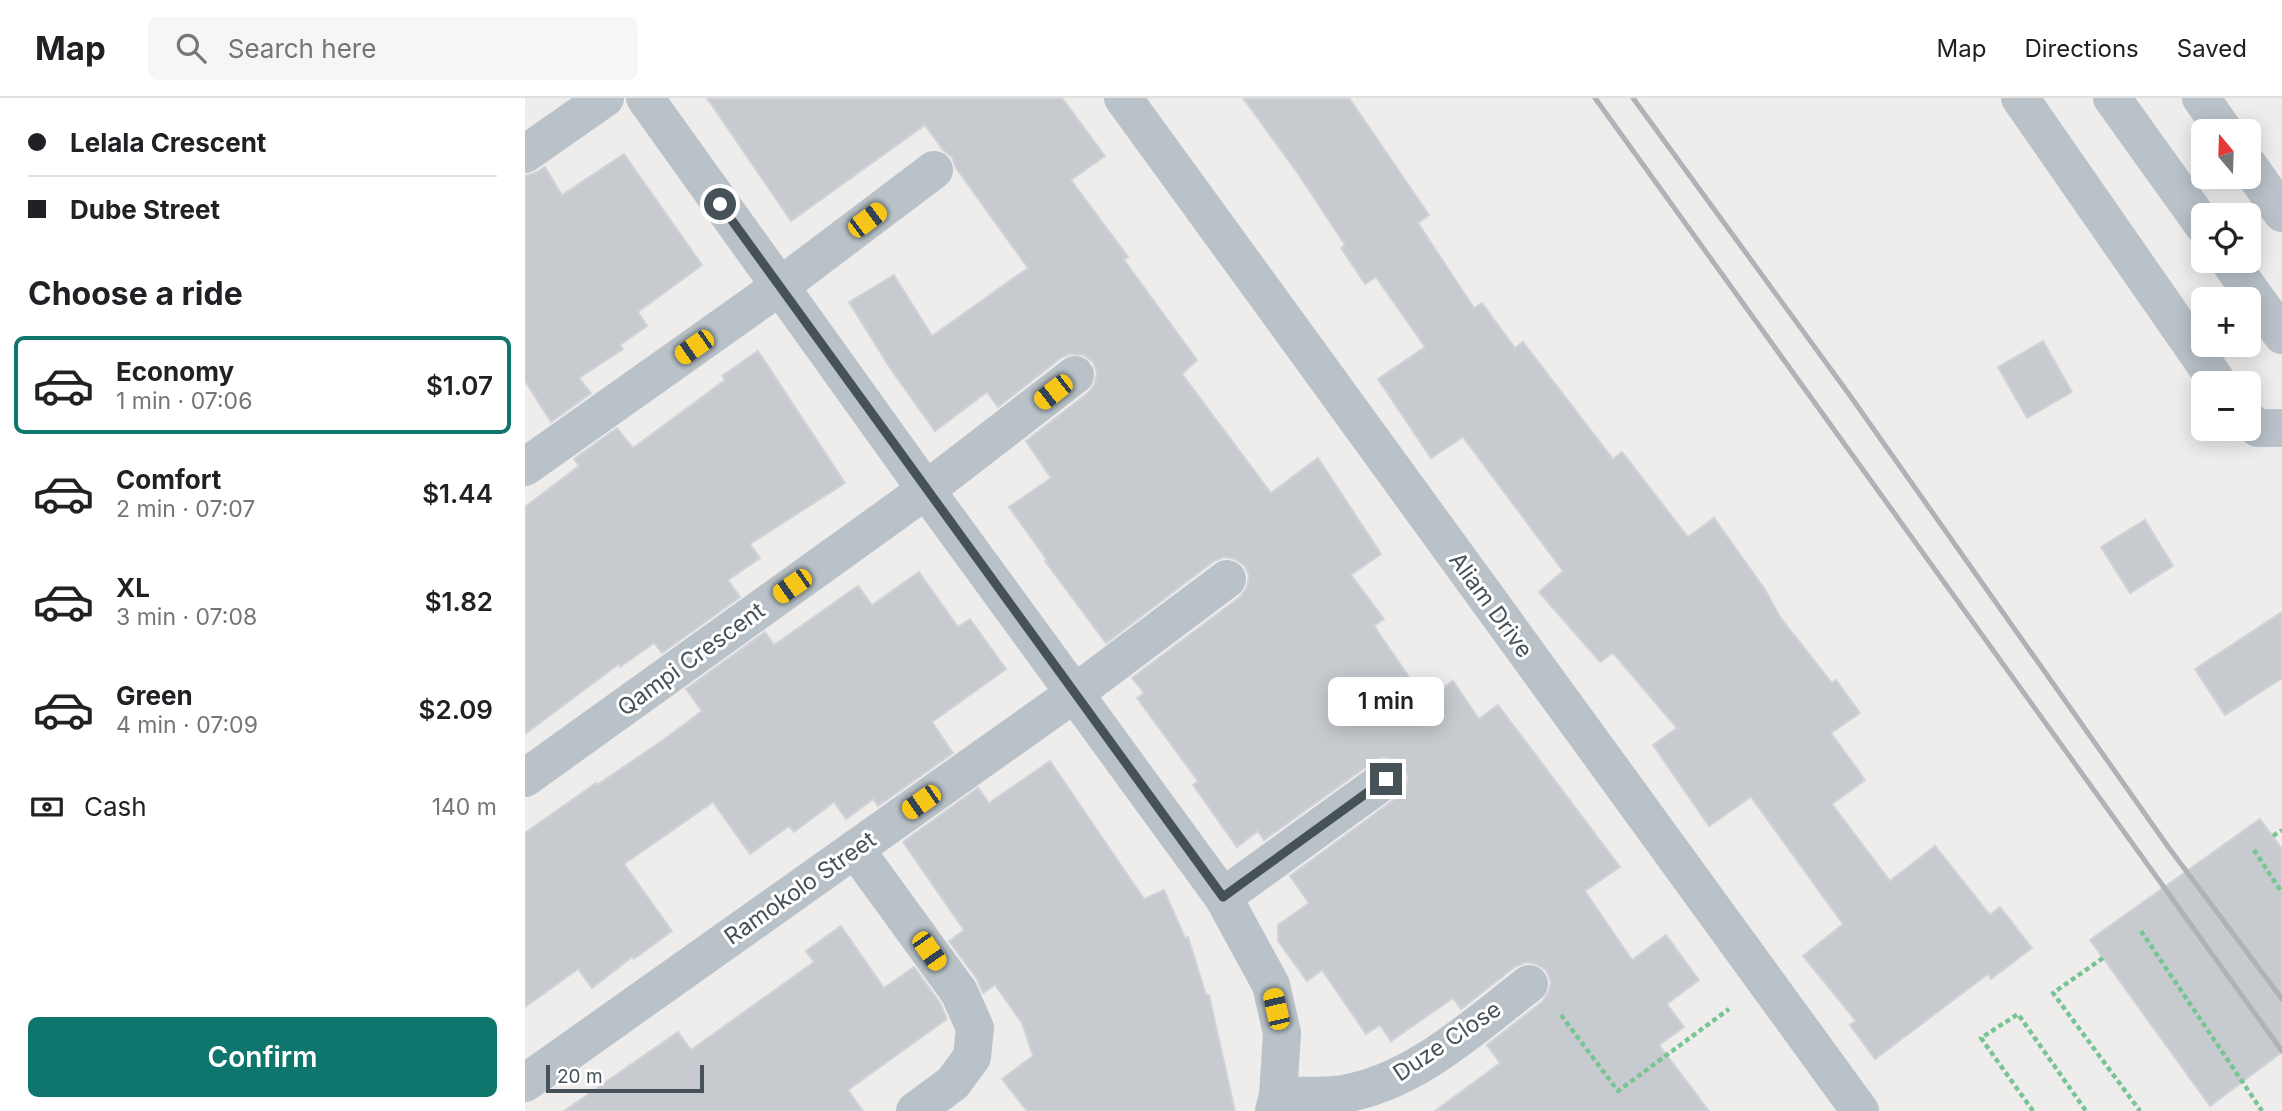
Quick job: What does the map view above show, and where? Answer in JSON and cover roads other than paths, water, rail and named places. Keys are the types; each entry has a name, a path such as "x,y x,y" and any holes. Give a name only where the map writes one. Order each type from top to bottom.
{"street":[{"path":"525,154 605,98"},
{"path":"645,98 779,287 1223,897 1271,985 1282,1034 1276,1103"},
{"name":"Aliam Drive","path":"1123,98 1860,1111"},
{"path":"2020,98 2210,371"},
{"path":"2112,98 2191,208"},
{"path":"2201,98 2216,119"},
{"path":"525,467 779,287 934,170"},
{"path":"2261,183 2282,213"},
{"path":"2238,273 2282,335"},
{"name":"Qampi Crescent","path":"525,778 926,490 1075,375"},
{"path":"2261,428 2282,428"},
{"name":"Ramokolo Street","path":"525,1083 1075,693 1227,579"},
{"path":"1223,897 1386,779"},
{"path":"855,849 959,992 975,1028 972,1057 953,1083 915,1111"},
{"name":"Duze Close","path":"1276,1103 1343,1094 1391,1081 1443,1049 1529,984"}],"railway":[{"path":"1595,98 2282,1051"},
{"path":"1633,98 1851,397 2169,848 2282,999"}]}
